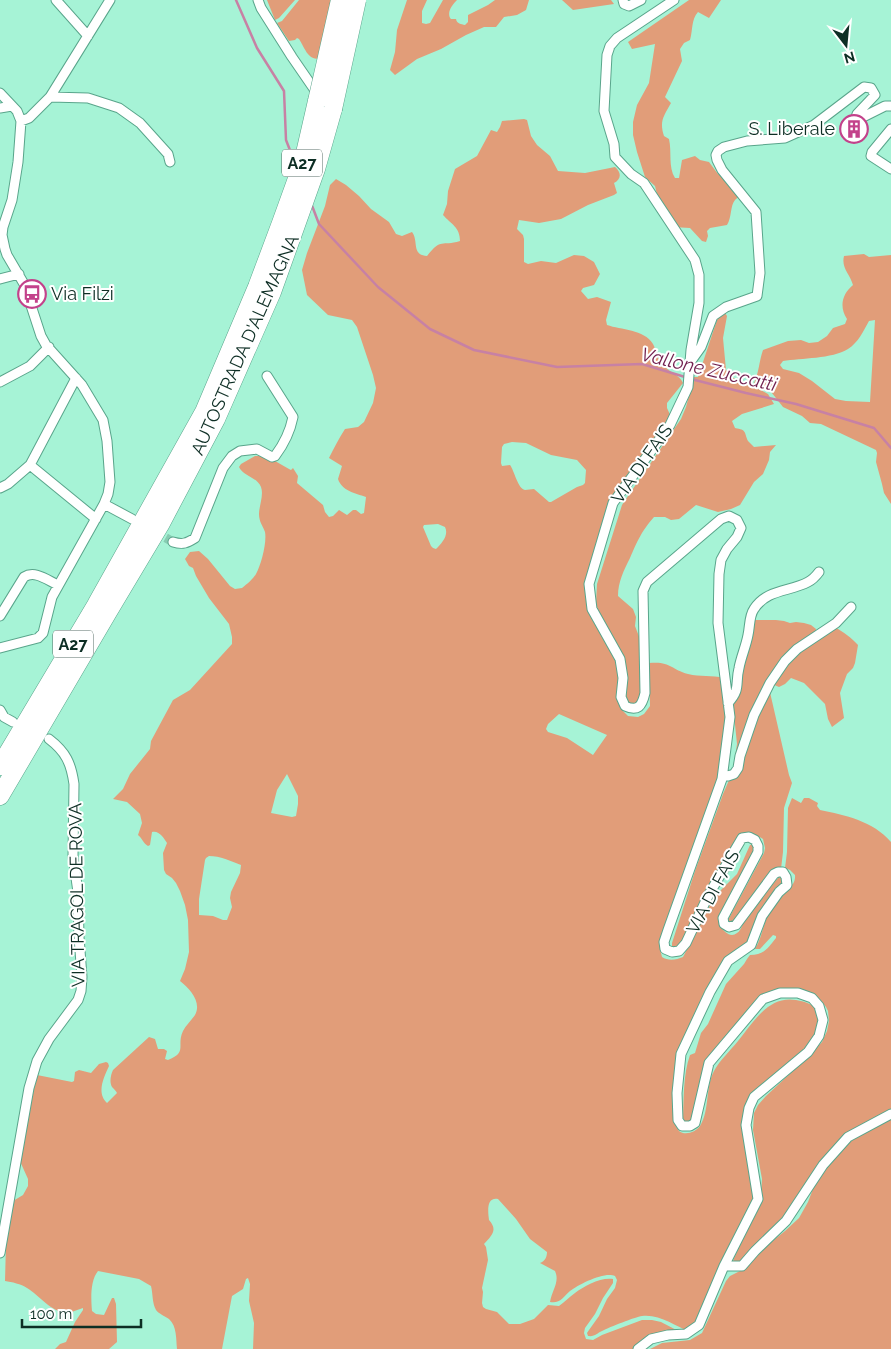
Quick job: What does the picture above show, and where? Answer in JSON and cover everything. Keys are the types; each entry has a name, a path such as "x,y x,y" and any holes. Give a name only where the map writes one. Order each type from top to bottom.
{"highway":[{"name":"AUTOSTRADA D'ALEMAGNA","path":"0,796 160,525 216,419 272,292 340,0"},
{"name":"AUTOSTRADA D'ALEMAGNA","path":"0,766 96,605 204,412 257,287 316,169 333,109 357,0"},
{"name":"A27","path":"0,810 26,753"}],"street":[{"path":"56,0 88,36"},
{"path":"21,121 29,118 50,97 110,0"},
{"path":"258,0 275,32 314,89 346,103"},
{"path":"623,0 624,4 629,6 641,0"},
{"path":"674,0 617,38 610,46 607,55 604,111 614,144 615,158 631,174 644,183 695,260 699,275 699,303 690,363"},
{"path":"690,363 701,347 713,316 726,307 757,296 759,281 756,212 722,170 717,160 716,155 718,151 724,147 748,141 785,138 814,125 864,87 871,88 875,95 857,114 856,118 859,119 885,106 891,106"},
{"path":"0,93 17,111 21,121 14,190 2,235 7,255 24,284 41,336 82,385 103,420 108,441 110,482 104,504 52,597 43,633 38,638 0,648"},
{"path":"50,97 88,98 119,108 140,123 168,154 170,162"},
{"path":"0,108 12,106"},
{"path":"891,129 872,152 872,156 891,169"},
{"path":"0,279 19,274"},
{"path":"0,382 30,366 49,347"},
{"name":"VIA DI FAIS","path":"638,1349 651,1339 668,1335 686,1334 699,1325 724,1266 758,1199 746,1125 748,1108 754,1097 808,1052 820,1036 823,1020 819,1006 812,998 798,993 780,993 763,999 709,1063 695,1123 690,1126 682,1126 678,1120 677,1093 682,1054 706,1001 728,962 752,945 762,916 787,884 783,872 774,874 736,925 729,927 724,924 722,918 758,852 755,840 749,837 742,838 708,896 686,943 679,951 672,952 665,949 664,942 668,930 723,775 730,717 718,623 719,574 721,560 741,528 736,520 729,516 721,520 647,582 644,590 646,694 639,707 632,709 625,706 621,697 623,678 620,659 592,609 589,584 613,503 670,425 689,385 690,363"},
{"path":"173,542 181,544 195,538 223,468 232,456 240,451 257,449 272,457 275,456 285,440 291,429 293,417 267,376"},
{"path":"0,488 8,484 30,465 76,378"},
{"path":"30,465 96,519"},
{"path":"104,504 132,519"},
{"path":"728,703 737,690 739,668 750,619 757,604 763,598 809,582 819,572"},
{"path":"0,616 24,577 29,574 35,574 58,585"},
{"path":"723,775 734,774 738,768 744,742 754,715 770,683 786,661 797,649 836,623 851,607"},
{"path":"0,710 4,717 12,722"},
{"name":"VIA TRAGOL DE ROVA","path":"0,1253 29,1088 37,1060 49,1039 78,1000 81,991 78,892 73,857 74,784 70,763 59,747 49,739"},
{"path":"724,1266 742,1266 786,1221 823,1165 848,1137 891,1114"}],"shaded area":[{"path":"267,0 295,0 275,20"},
{"path":"299,0 337,0 319,59 309,55 299,39 289,41 277,23 282,21"},
{"path":"407,0 427,0 422,11 422,23 426,24 430,23 443,0 457,0 450,9 449,14 451,19 456,19 458,23 465,25 468,22 468,15 495,0 529,0 526,10 517,15 504,17 496,27 484,27 466,35 441,49 417,59 395,75 390,70 395,52 397,30"},
{"path":"562,0 611,0 614,4 573,10"},
{"path":"689,0 721,0 709,18 698,12 696,15 690,40 684,43 680,49 682,61 665,97 671,103 663,119 662,126 664,136 669,139 673,174 675,178 679,178 682,160 695,156 700,160 709,162 718,174 726,176 742,194 733,202 727,225 710,228 707,231 706,242 702,241 690,228 673,227 659,203 655,186 645,177 633,135 633,122 637,105 649,83 655,44 632,49 628,42"},
{"path":"527,120 531,136 537,145 550,156 558,171 585,173 615,167 619,171 620,176 614,183 617,193 614,195 588,205 561,219 539,223 519,220 517,229 524,239 524,262 528,264 541,261 556,263 574,255 584,256 594,262 600,274 594,285 583,288 581,291 588,299 597,297 611,302 606,320 607,325 644,335 653,344 661,363 683,383 667,403 672,419 618,497 593,569 592,615 619,668 620,708 628,716 638,717 644,714 650,706 649,663 666,664 692,675 724,678 730,749 721,770 661,945 662,957 672,960 683,957 711,903 737,874 750,845 753,844 757,847 721,927 724,931 732,935 739,932 752,908 778,878 781,876 785,880 754,936 732,960 685,1048 676,1124 679,1130 684,1133 690,1133 700,1126 705,1113 709,1085 714,1071 722,1059 769,1006 786,1000 796,1000 815,1007 820,1011 817,1038 748,1109 754,1196 719,1284 690,1332 655,1317 642,1316 588,1336 587,1333 615,1288 617,1280 615,1276 605,1275 592,1279 574,1288 559,1301 550,1302 557,1279 555,1271 540,1263 547,1256 547,1252 530,1239 516,1219 498,1199 494,1199 491,1200 488,1209 493,1232 484,1244 488,1260 482,1288 483,1307 497,1312 509,1324 520,1324 534,1319 548,1305 559,1306 588,1285 603,1279 613,1279 613,1283 585,1328 586,1339 593,1340 642,1320 661,1322 684,1334 662,1336 641,1349 253,1349 254,1323 249,1301 250,1284 248,1278 243,1289 232,1296 222,1349 177,1349 176,1333 172,1322 156,1310 151,1286 139,1279 98,1271 92,1285 92,1311 96,1314 104,1315 112,1298 114,1298 116,1304 117,1342 109,1349 55,1349 60,1344 66,1342 83,1308 72,1312 59,1311 25,1287 5,1281 6,1244 13,1201 23,1195 28,1186 28,1179 19,1159 37,1075 72,1082 74,1081 75,1072 79,1070 91,1073 99,1064 106,1062 109,1066 101,1090 107,1103 117,1093 111,1083 113,1070 149,1037 155,1039 158,1049 167,1051 165,1059 168,1060 174,1057 180,1051 183,1031 197,1010 194,996 180,981 189,952 188,920 180,891 176,883 164,870 163,853 167,843 157,832 152,832 150,845 146,845 138,835 142,823 140,814 127,802 113,799 123,789 130,774 150,749 151,741 173,700 190,690 232,644 229,624 209,598 193,568 189,566 185,559 190,552 199,551 230,586 235,589 242,588 255,576 262,560 265,542 265,532 259,517 262,490 256,481 239,467 255,456 275,461 291,470 293,468 298,476 297,483 323,505 329,517 339,510 347,515 353,510 361,514 364,513 366,497 349,491 340,483 338,479 342,466 329,458 345,429 358,427 364,422 373,403 376,388 373,375 357,327 352,320 328,315 307,295 302,270 325,206 330,185 336,179 346,185 371,209 389,222 396,234 402,236 412,232 417,250 422,255 427,256 439,244 460,241 457,229 443,215 455,169 477,156 491,130 497,132 502,121","holes":["512,442 526,443 551,455 577,460 586,470 585,483 549,502 534,489 523,489 518,483 510,465 502,466 502,447 504,444","438,524 445,527 446,533 443,542 436,549 431,546 423,527 424,525","559,714 607,735 593,755 567,738 548,732 546,729 548,724","287,774 298,796 296,816 271,813 277,790","209,856 213,856 241,865 240,873 231,892 232,907 227,920 199,915 199,899 205,860"]},
{"path":"864,254 869,257 891,255 891,504 884,493 876,462 876,450 821,424 810,423 802,416 783,407 768,388 754,383 763,350 788,341 818,342 827,336 833,328 845,324 847,319 842,305 846,292 853,285 845,268 844,256","holes":["875,320 870,402 835,399 812,381 799,373 783,369 780,365 783,361 834,355 848,349 855,343 869,321"]},
{"path":"725,313 727,316 723,338 726,370 742,384 755,387 768,394 774,404 742,414 732,421 735,428 744,432 748,441 754,447 776,445 770,452 763,474 754,482 740,505 718,512 696,505 679,519 671,520 665,517 654,517 638,541 622,576 618,596 633,609 636,617 635,626 643,647 640,708 625,702 626,682 599,614 596,603 597,584 622,505 681,419 694,377 698,377 717,320"},
{"path":"754,620 804,623 816,629 815,634 789,654 732,771 737,744 733,705 738,696 741,673"},
{"path":"835,627 858,645 855,663 847,674 840,693 844,718 832,727 825,704 804,683 791,678 779,687 772,684 792,657"},
{"path":"769,688 792,783 784,808 781,869 736,922 728,924 728,920 764,853 763,839 757,837 747,838 732,868 720,882 681,946 672,948 695,871 723,794"},
{"path":"792,798 801,803 804,798 809,798 818,803 817,806 820,810 849,817 867,824 891,842 891,1112 842,1142 806,1197 742,1266 733,1262 734,1258 752,1220 761,1194 762,1179 753,1130 754,1113 766,1096 822,1042 829,1021 828,1011 818,999 800,993 769,999 710,1065 693,1123 685,1122 683,1118 685,1078 690,1055 695,1053 701,1033 708,1024 726,984 750,955 762,952 776,938 773,935 760,949 755,949 769,912 780,896 794,883 795,879 795,875 785,868 788,808"},
{"path":"891,1117 891,1349 650,1349 662,1343 690,1340 702,1333 730,1276 740,1271 799,1218 808,1202 818,1176 846,1144"}],"waterway":[{"name":"Vallone Zuccatti","path":"236,0 257,48 284,91 286,140 295,163"},
{"name":"Vallone Zuccatti","path":"311,203 319,224 378,287 430,329 474,350 557,367 642,364 685,377"},
{"name":"Vallone Zuccatti","path":"691,379 796,404 874,428 891,448"}],"tunnel":[{"path":"154,531 173,542"}],"place":[{"name":"S. Liberale","path":"854,129"},
{"name":"Via Filzi","path":"32,294"}]}
